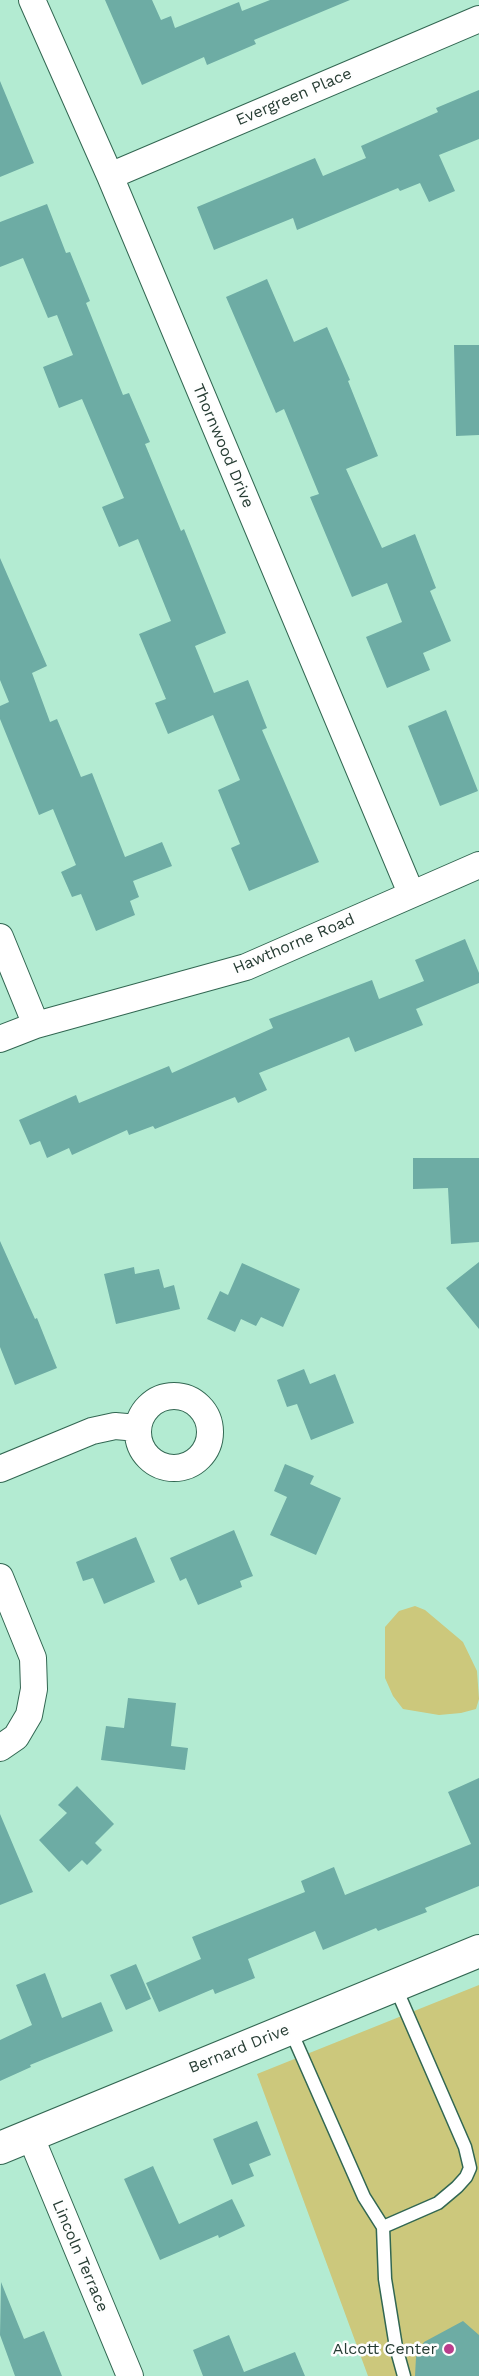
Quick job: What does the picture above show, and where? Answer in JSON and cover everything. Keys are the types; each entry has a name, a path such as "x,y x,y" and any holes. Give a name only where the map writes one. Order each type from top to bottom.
{"street":[{"name":"Thornwood Drive","path":"32,0 110,176 411,893"},
{"name":"Evergreen Place","path":"110,176 479,19"},
{"name":"Hawthorne Road","path":"0,1039 36,1025 246,967 479,865"},
{"path":"0,937 36,1025"},
{"path":"0,1469 92,1431 115,1426 138,1428"},
{"path":"0,1576 33,1658 34,1689 29,1715 16,1737 0,1748"},
{"name":"Bernard Drive","path":"0,2148 479,1951"},
{"name":"Lincoln Terrace","path":"30,2135 130,2376"}],"lane":[{"path":"383,2227 438,2203 457,2187 470,2168 465,2147 394,1985"},
{"path":"290,2028 364,2197 383,2227 385,2279 396,2347 404,2376"}],"shaded area":[{"path":"415,1606 425,1610 463,1642 477,1671 479,1699 476,1709 439,1715 403,1709 393,1696 385,1678 385,1627 399,1611"},
{"path":"479,1985 479,2376 368,2376 257,2074"}],"building":[{"path":"105,0 152,0 161,20 171,16 175,28 239,2 242,11 270,0 350,0 254,40 256,44 207,65 204,57 142,85"},
{"path":"0,81 34,163 0,177"},
{"path":"479,90 479,139 439,155 455,191 429,202 420,183 400,191 398,188 297,230 293,218 214,250 197,207 315,158 323,176 366,158 361,146 438,112 436,108"},
{"path":"47,204 66,253 70,252 90,301 86,303 123,395 129,393 150,442 145,444 181,531 184,529 226,633 195,646 214,693 248,680 267,728 262,730 319,862 249,891 231,848 240,844 218,790 240,780 213,715 168,734 155,703 166,699 139,634 171,621 138,539 119,547 102,507 124,498 82,399 59,408 43,367 73,355 57,315 48,318 23,258 0,267 0,222"},
{"path":"267,279 294,342 327,327 350,380 348,381 378,456 346,469 382,548 415,534 436,588 430,591 451,641 423,653 430,670 387,688 366,637 402,622 387,583 352,597 310,497 319,494 284,409 276,413 226,297"},
{"path":"454,345 479,345 479,435 456,436"},
{"path":"0,558 47,666 32,673 50,722 57,719 81,777 92,773 125,857 162,842 172,866 133,881 139,897 130,901 135,915 96,931 81,894 72,897 61,872 76,865 53,809 39,815 0,719 0,706 9,702 0,680"},
{"path":"446,710 478,791 440,806 408,726"},
{"path":"465,939 479,973 479,983 416,1009 423,1025 355,1052 349,1037 259,1073 267,1090 238,1103 235,1097 155,1129 153,1126 129,1135 127,1130 72,1155 69,1148 47,1158 40,1141 30,1145 19,1120 76,1095 79,1103 169,1066 172,1073 273,1028 269,1019 372,980 379,999 424,981 415,960"},
{"path":"413,1158 479,1158 479,1242 451,1244 448,1188 413,1189"},
{"path":"0,1241 35,1319 37,1318 57,1368 15,1385 0,1347"},
{"path":"479,1262 479,1329 446,1288"},
{"path":"242,1263 300,1289 283,1327 261,1317 256,1326 241,1319 235,1332 207,1319 220,1291 228,1295"},
{"path":"134,1267 135,1274 159,1269 164,1288 174,1285 180,1309 116,1324 104,1274"},
{"path":"304,1369 310,1384 335,1374 354,1423 311,1440 297,1404 287,1407 277,1380"},
{"path":"285,1464 314,1476 310,1484 341,1498 316,1555 270,1535 287,1497 274,1491"},
{"path":"234,1530 253,1576 240,1581 242,1587 198,1605 186,1578 180,1581 170,1558"},
{"path":"136,1537 155,1582 104,1604 93,1578 83,1581 76,1562"},
{"path":"128,1698 176,1703 171,1746 188,1748 185,1770 101,1760 106,1726 124,1728"},
{"path":"479,1778 479,1886 425,1908 427,1912 378,1931 376,1928 323,1950 315,1931 248,1959 255,1978 215,1994 213,1989 159,2012 146,1983 201,1959 192,1937 305,1892 301,1881 334,1867 345,1895 471,1844 448,1792"},
{"path":"77,1786 114,1824 95,1843 102,1850 87,1865 82,1860 69,1872 39,1840 67,1813 58,1805"},
{"path":"0,1814 33,1892 0,1905"},
{"path":"136,1964 151,1999 126,2010 110,1975"},
{"path":"45,1973 62,2018 101,2002 113,2031 30,2065 31,2067 0,2081 0,2040 32,2025 16,1985"},
{"path":"257,2121 271,2155 249,2164 254,2176 232,2185 213,2139"},
{"path":"153,2166 179,2224 232,2199 245,2226 160,2260 124,2179"},
{"path":"1,2282 24,2339 44,2331 62,2376 15,2376 0,2335"},
{"name":"Alcott Center","path":"463,2321 479,2335 479,2376 415,2376 416,2357 424,2342"},
{"path":"229,2335 244,2372 295,2352 305,2376 203,2376 193,2350"}],"place":[{"name":"Alcott Center","path":"449,2349"}]}
